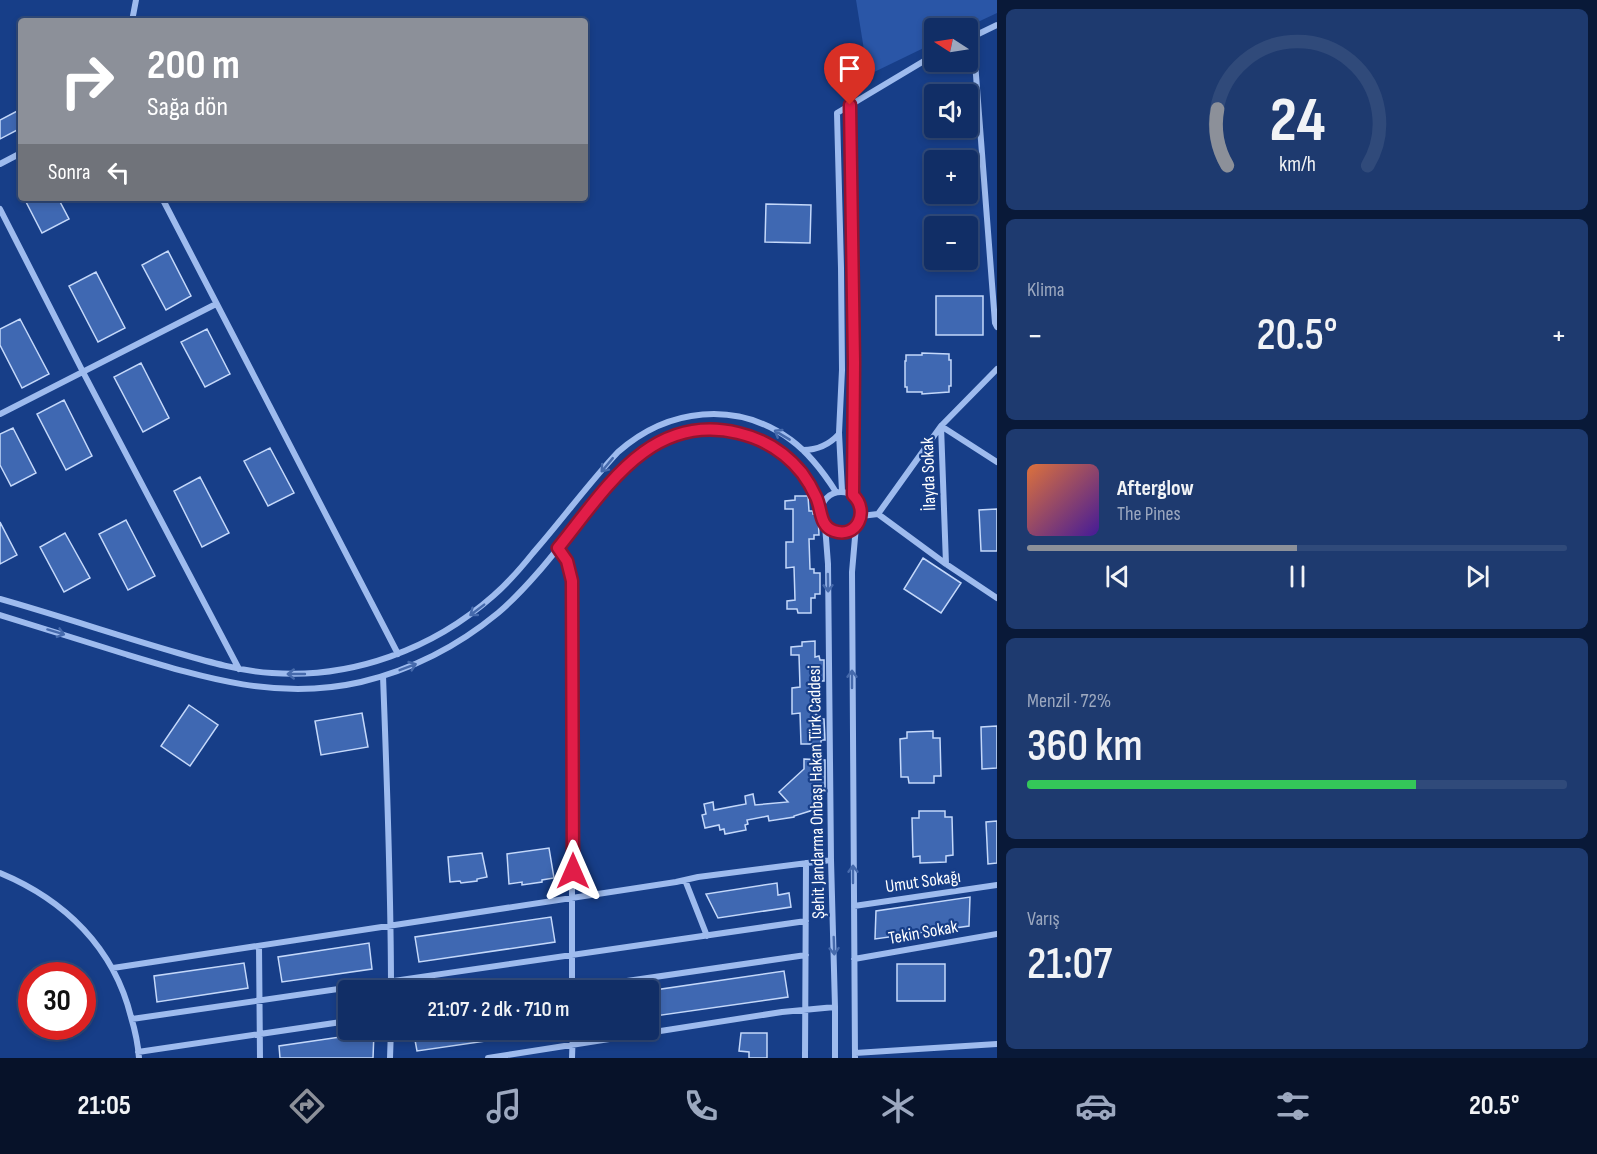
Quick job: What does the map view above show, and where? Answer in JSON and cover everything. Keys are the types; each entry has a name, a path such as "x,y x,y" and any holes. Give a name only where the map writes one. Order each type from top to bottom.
{"street":[{"path":"133,18 136,0"},
{"path":"978,33 997,25"},
{"path":"839,492 842,370 837,113 924,61"},
{"path":"973,72 997,327"},
{"path":"0,615 232,684 304,690 342,686 382,676 431,657 481,626 513,598 558,548 615,477 644,451 665,439 702,429 742,434 776,448 790,460 811,486 821,508 825,525 840,533 852,530 861,516 860,504 853,495 854,362 850,105"},
{"path":"0,164 18,155"},
{"path":"164,201 398,654"},
{"path":"0,209 239,669"},
{"path":"0,414 216,304"},
{"name":"İlayda Sokak","path":"946,564 941,426 997,369"},
{"path":"0,599 159,648 239,669 272,673 324,673 357,667 398,654 448,629 476,610 510,580 618,452 650,429 684,417 708,414 729,415 771,428 803,450 839,492"},
{"path":"878,514 941,426 997,462"},
{"path":"803,450 814,450 825,446 839,433"},
{"path":"821,508 826,498 839,492 853,495"},
{"path":"861,516 878,514 997,598"},
{"name":"Şehit Jandarma Onbaşı Hakan Türk Caddesi","path":"825,525 828,564 835,1058"},
{"name":"Şehit Jandarma Onbaşı Hakan Türk Caddesi","path":"855,1055 852,572 856,526"},
{"path":"558,548 567,561 572,581 571,980"},
{"path":"382,676 387,770 391,980"},
{"path":"113,968 831,860"},
{"path":"806,863 806,1058"},
{"path":"0,873 25,884 60,907 81,926 113,968 122,987 132,1019 139,1055 338,1022"},
{"path":"686,880 707,936"},
{"name":"Umut Sokağı","path":"854,906 997,885"},
{"path":"398,980 806,921"},
{"name":"Tekin Sokak","path":"854,959 997,934"},
{"path":"259,946 260,1058"},
{"path":"637,980 806,955"},
{"path":"132,1019 338,989"},
{"path":"488,1058 782,1012 836,1007"},
{"path":"390,1058 391,1040"},
{"path":"572,1058 573,1040"},
{"path":"855,1055 997,1044"}],"shaded area":[{"path":"856,0 997,0 997,13 978,22 978,18 924,18 924,48 868,75"}],"building":[{"path":"18,111 18,130 0,139 0,120"},
{"path":"26,201 60,201 69,219 42,233"},
{"path":"766,204 811,205 810,243 765,242"},
{"path":"168,251 191,296 166,310 142,265"},
{"path":"96,272 125,328 98,342 69,286"},
{"path":"936,296 983,296 983,335 936,335"},
{"path":"20,319 49,374 22,388 0,345 0,329"},
{"path":"207,329 230,374 205,387 181,342"},
{"path":"922,353 949,354 951,386 949,386 949,392 922,394 922,392 907,392 907,387 905,387 906,355 922,355"},
{"path":"141,363 169,418 143,432 114,377"},
{"path":"64,400 92,456 66,470 37,414"},
{"path":"13,428 36,473 11,486 0,465 0,434"},
{"path":"270,448 294,493 268,506 244,461"},
{"path":"200,477 229,533 202,547 174,491"},
{"path":"795,496 808,496 809,511 818,514 819,535 814,535 814,539 809,539 810,569 814,569 814,573 820,573 820,594 815,594 815,598 811,598 811,613 798,613 797,609 787,609 787,601 795,600 794,567 786,568 786,542 793,542 793,509 785,509 785,501 795,500"},
{"path":"997,509 997,551 981,551 979,510"},
{"path":"126,520 155,576 128,590 99,534"},
{"path":"0,522 17,555 0,564"},
{"path":"65,533 90,578 64,592 40,547"},
{"path":"923,558 961,583 941,613 904,589"},
{"path":"815,641 815,657 819,656 820,660 824,660 824,681 816,685 816,715 821,715 821,719 824,719 825,740 821,740 821,744 801,744 800,713 792,714 792,688 800,687 799,655 791,655 791,647 802,646 802,642"},
{"path":"189,705 218,725 190,766 161,746"},
{"path":"362,713 368,747 321,755 315,721"},
{"path":"997,726 997,768 982,769 981,727"},
{"path":"933,731 933,738 940,738 941,776 934,776 934,783 909,783 908,777 901,777 900,739 907,738 907,732"},
{"path":"804,759 825,760 825,788 819,803 810,811 794,817 769,821 768,816 747,820 746,830 725,834 724,829 720,830 719,825 705,828 702,815 706,814 704,804 713,802 714,810 746,804 745,796 753,794 755,805 788,802 779,792 804,769"},
{"path":"919,811 945,811 945,817 952,817 953,855 946,856 946,862 920,863 920,856 913,857 912,818 919,818"},
{"path":"997,821 997,863 988,864 986,822"},
{"path":"549,848 554,878 522,885 522,882 509,884 507,854"},
{"path":"482,853 487,877 477,879 477,881 450,882 448,857"},
{"path":"777,883 778,895 789,893 791,907 718,918 706,894"},
{"path":"970,897 969,926 875,939 876,911"},
{"path":"551,917 555,942 419,962 415,937"},
{"path":"369,943 372,969 282,982 278,957"},
{"path":"244,963 248,988 157,1002 154,976"},
{"path":"897,964 945,964 945,1001 897,1001"},
{"path":"784,971 788,997 659,1015 659,989"},
{"path":"741,1033 767,1033 767,1058 749,1058 749,1052 739,1051"},
{"path":"338,1037 338,1040 374,1040 373,1058 280,1058 279,1046"},
{"path":"415,1040 493,1040 417,1051"}],"route":[{"path":"573,871 572,581 567,561 558,548 615,477 644,451 665,439 702,429 732,432 766,443 790,460 811,486 821,508 822,520 829,529 840,533 846,532 852,530 860,521 862,510 853,495 854,362 850,105"}]}
